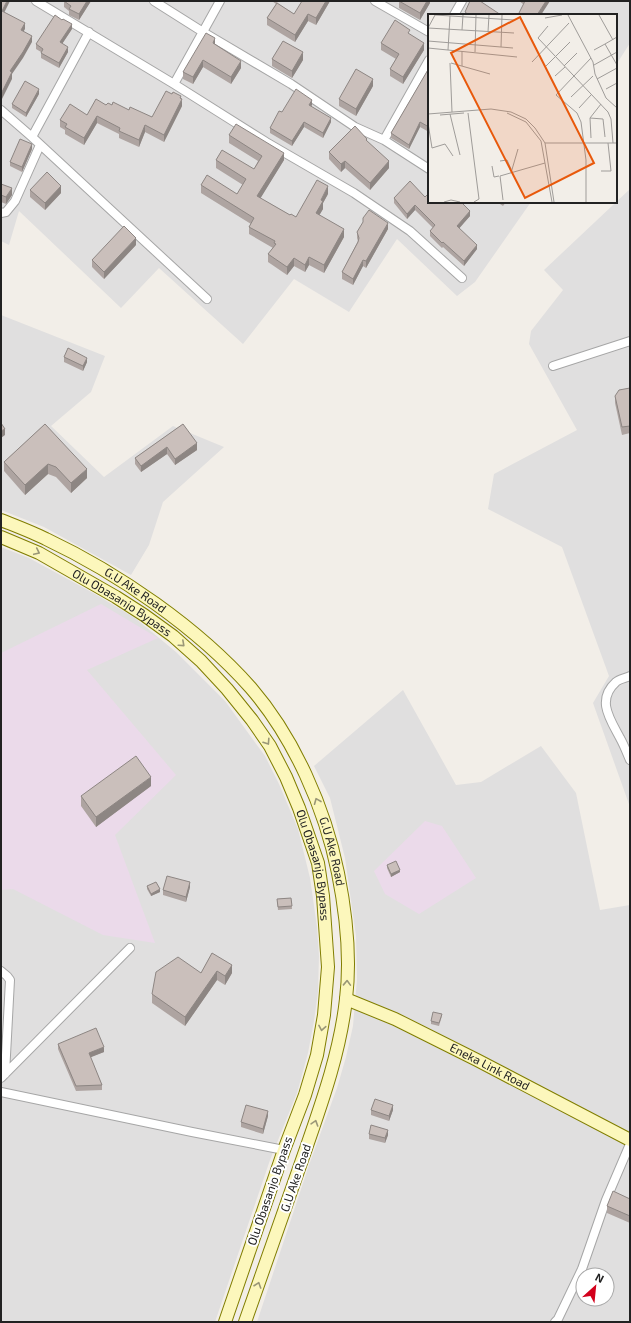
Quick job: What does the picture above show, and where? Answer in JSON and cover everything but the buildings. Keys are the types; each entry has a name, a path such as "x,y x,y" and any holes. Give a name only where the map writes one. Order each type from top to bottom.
{"main road":[{"name":"G.U Ake Road","path":"1,520 46,538 120,580 193,633 219,655 252,689 275,720 296,756 322,815 334,855 345,918 348,955 346,999 338,1043 327,1085 245,1322"},
{"name":"Olu Obasanjo Bypass","path":"1,537 39,553 76,573 122,601 173,636 201,661 227,689 252,720 270,746 286,777 299,808 318,863 323,896 328,967 324,1015 317,1055 305,1095 284,1150 225,1322"},
{"name":"Eneka Link Road","path":"346,999 395,1019 470,1056 630,1140"}],"street":[{"path":"36,1 174,84 266,142 354,194 410,231 462,278"},
{"path":"154,1 291,84 355,127 384,140 428,168"},
{"path":"174,84 220,1"},
{"path":"375,1 428,31"},
{"path":"455,14 462,1"},
{"path":"32,137 89,32"},
{"path":"384,140 428,62"},
{"path":"1,110 207,300"},
{"path":"1,213 6,212 15,201 40,145"},
{"path":"553,366 630,341"},
{"path":"630,676 616,682 609,691 605,702 609,717 630,760"},
{"path":"3,1076 130,948"},
{"path":"1,972 10,980 3,1076"},
{"path":"1,1092 284,1150"},
{"path":"555,1322 582,1269 606,1200 630,1144"}],"shaded area":[{"path":"1,1 630,1 630,43 617,63 617,14 428,14 428,203 530,203 475,282 457,296 397,239 349,312 294,279 243,344 159,268 121,308 19,211 9,245 1,241"},
{"path":"630,189 630,807 593,703 609,676 562,547 488,509 494,474 577,430 529,344 531,331 563,290 544,270 615,203 617,203"},
{"path":"1,315 105,356 91,392 51,426 104,477 173,426 224,447 163,502 149,545 131,575 44,527 1,510"},
{"path":"1,547 29,558 135,618 176,652 225,701 265,756 279,784 298,829 310,878 317,927 319,956 318,992 314,1021 308,1053 297,1093 270,1160 215,1322 1,1322"},
{"path":"101,604 158,638 87,670 176,775 115,835 155,943 103,935 13,889 1,890 1,653"},
{"path":"403,690 456,785 481,782 541,746 576,793 600,910 630,905 630,1322 257,1322 309,1165 337,1088 353,1026 357,979 356,936 345,858 330,798 314,766"},
{"path":"425,821 442,826 476,878 419,914 385,894 374,871"}]}
